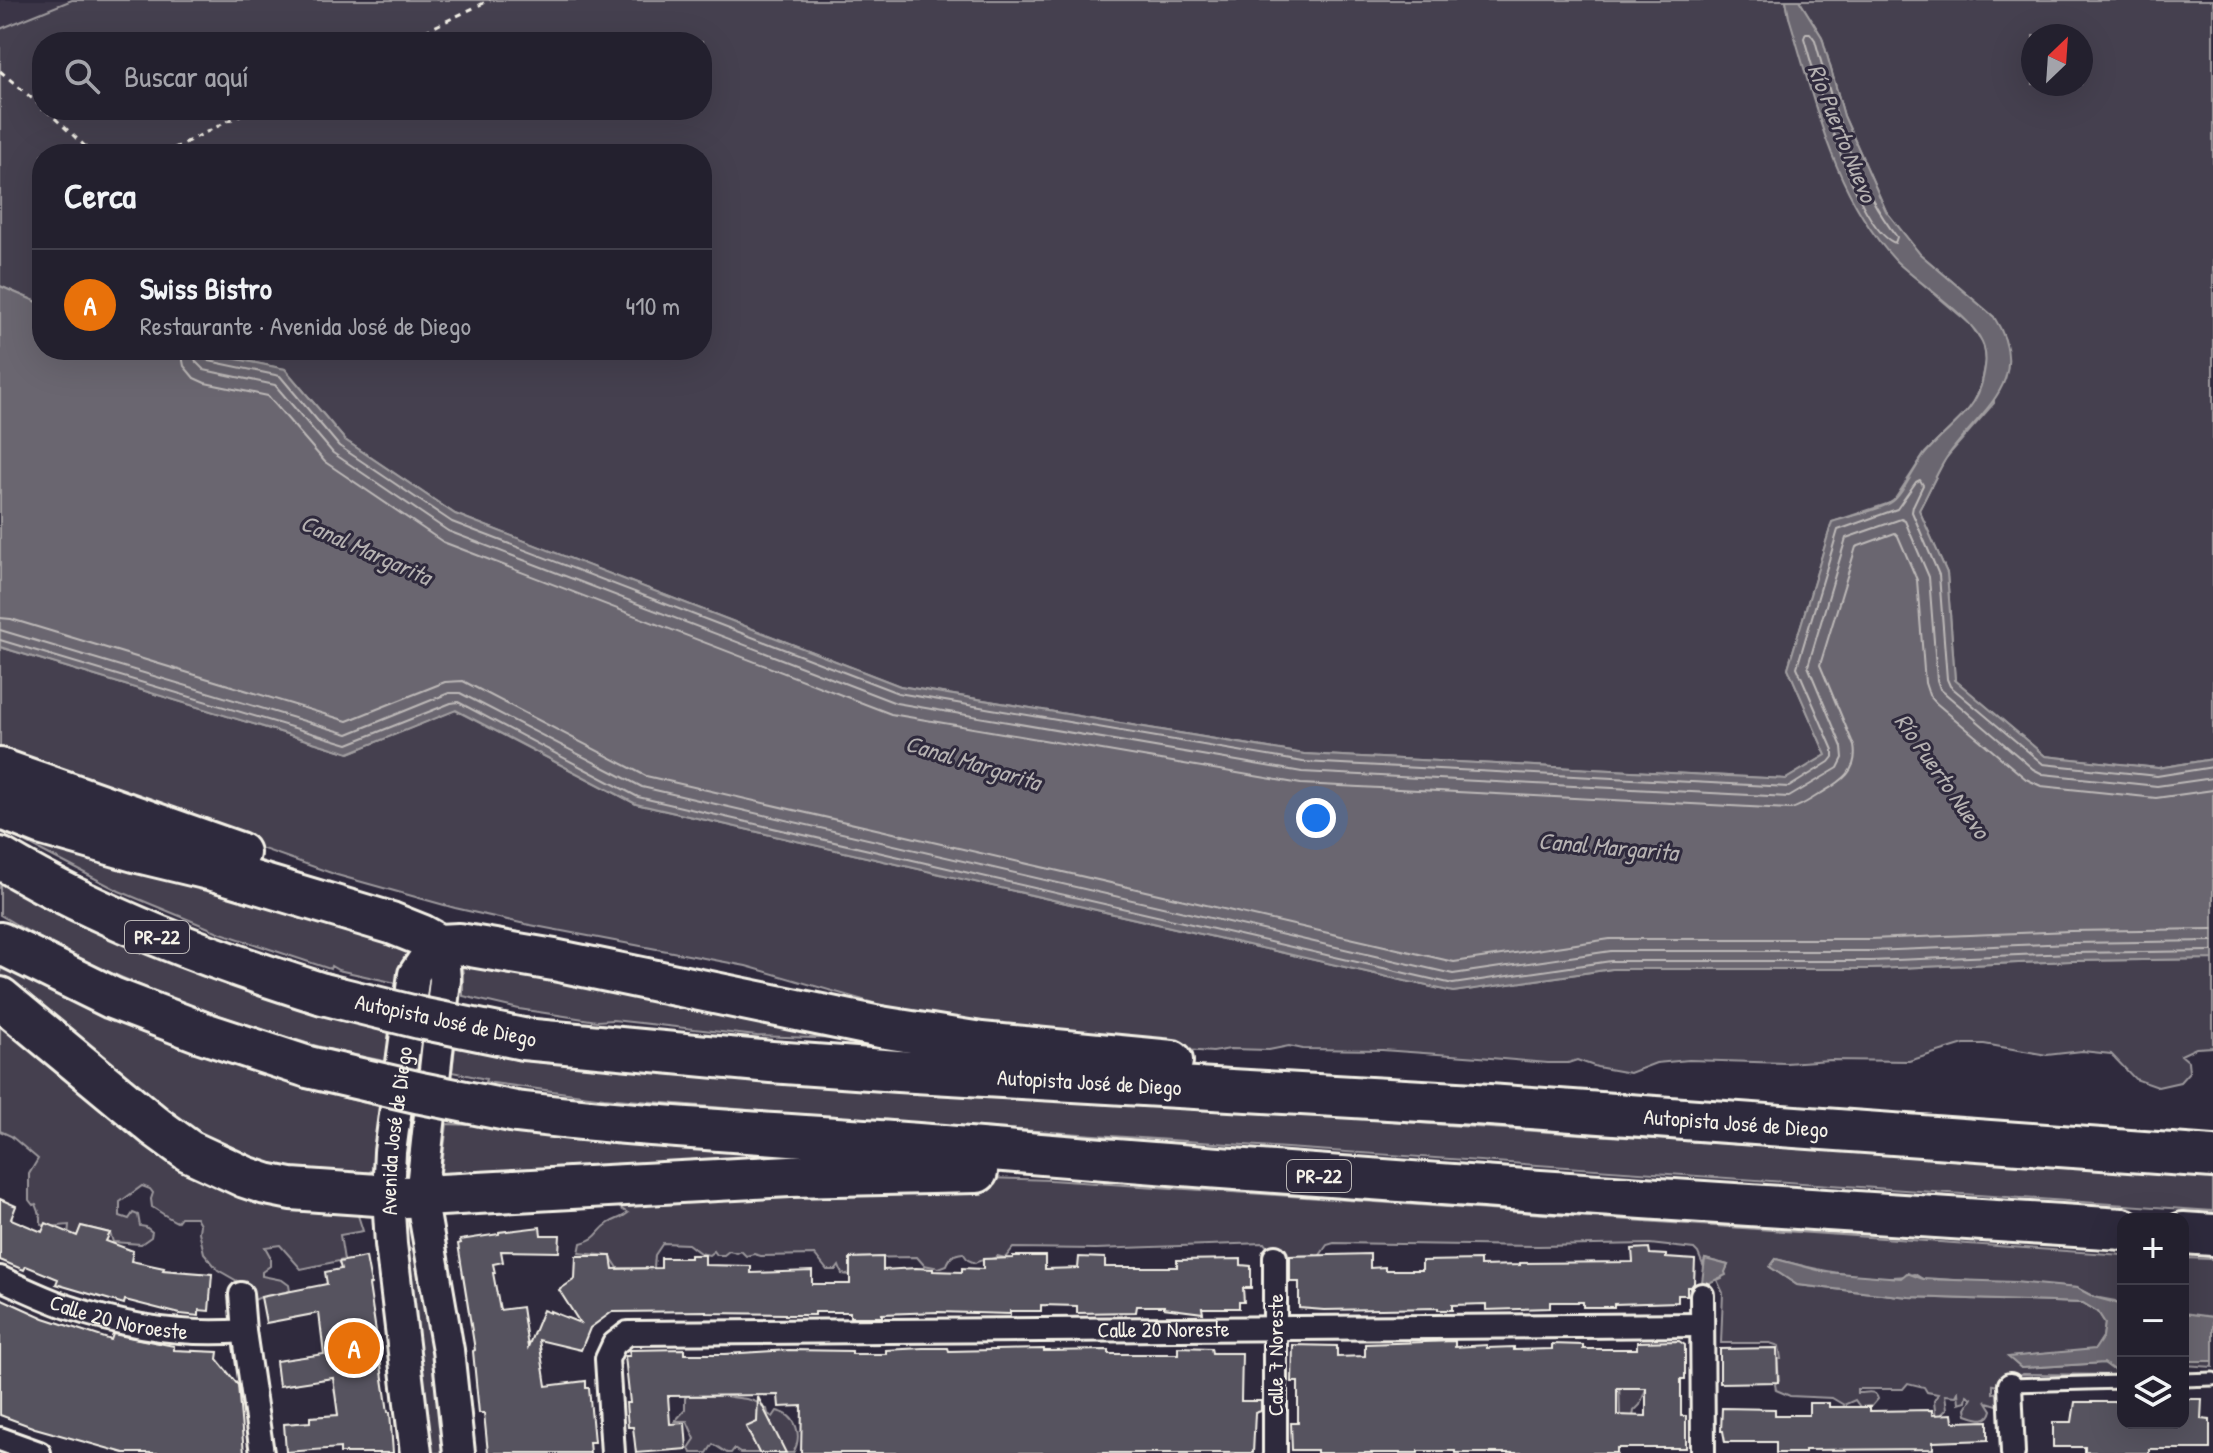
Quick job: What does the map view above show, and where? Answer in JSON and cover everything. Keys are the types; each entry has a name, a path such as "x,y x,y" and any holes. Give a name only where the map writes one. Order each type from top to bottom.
{"highway":[{"path":"0,769 314,879 428,914 989,1034 1035,1048"},
{"path":"0,788 176,849 217,871"},
{"path":"0,808 43,825 217,871 391,923 439,945 459,944 554,960 880,1027 981,1043 1165,1060 1350,1072 1475,1104"},
{"name":"Autopista José de Diego","path":"0,858 41,883 174,944 240,968 323,994 523,1039 898,1071 1475,1104 2213,1157"},
{"name":"PR-22","path":"0,943 112,998 215,1037 308,1067 516,1112 597,1121 1261,1172 2117,1229"},
{"path":"0,998 189,1151 220,1167 266,1184 291,1189 404,1196 790,1176 955,1172 1064,1175 1190,1185 1261,1172"},
{"path":"2189,1233 2213,1235"}],"main road":[{"name":"Avenida José de Diego","path":"439,945 414,974 390,1152 448,1350 459,1453"},
{"name":"Avenida José de Diego","path":"404,1196 391,1244 416,1453"}],"street":[{"name":"Calle 7 Noreste","path":"1275,1257 1275,1453"},
{"name":"Calle 20 Noroeste","path":"0,1278 105,1318 190,1332 244,1331"},
{"path":"241,1294 262,1453"},
{"path":"1702,1295 1703,1453"},
{"name":"Calle 20 Noreste","path":"613,1453 607,1359 614,1344 628,1333 1700,1325"},
{"path":"2010,1385 2013,1453"},
{"path":"0,1439 39,1453"}],"lane":[{"path":"2189,1380 2213,1379"},
{"path":"2010,1385 2117,1382"}],"path":[{"path":"424,32 490,0"},
{"path":"0,71 32,98"},
{"path":"57,120 83,144"},
{"path":"183,144 230,120"}],"shaded area":[{"path":"0,0 72,0 0,29"},
{"path":"72,0 1786,0 1789,17 1897,262 1970,324 1984,344 1986,361 1981,387 1972,407 1925,453 1893,502 1832,522 1788,668 1826,755 1786,779 1304,754 900,686 455,514 345,440 285,369 241,360 712,360 712,144 32,144 32,300 0,286 0,29"},
{"path":"1799,0 2213,0 2213,759 2158,768 2045,756 1955,680 1947,573 1919,510 1945,459 1994,403 1994,317 1920,254 1886,211 1844,116 1822,37"},
{"path":"0,647 349,753 455,710 636,804 1453,992 1612,969 1871,969 2213,959 2213,1047 2196,1048 2181,1055 2188,1061 2189,1072 2180,1082 2158,1087 2135,1079 2111,1054 2082,1051 2047,1055 1984,1044 1964,1044 1909,1061 1786,1063 1689,1060 1656,1063 1630,1073 1577,1060 1548,1063 1289,1046 1269,1050 1213,1052 1128,1046 908,1013 746,966 525,924 337,875 0,756"},
{"path":"0,829 413,947 396,983 331,966 330,969 221,933 119,891"},
{"path":"0,877 348,1022 390,1033 386,1059 394,1061 341,1052 270,1032 150,990 73,955 0,915"},
{"path":"461,959 868,1040 757,1036 613,1020 597,1021 519,1009 463,996"},
{"path":"1,963 197,1051 310,1089 382,1107 372,1170 359,1182 229,1160 0,985"},
{"path":"0,1009 190,1159 355,1206 363,1231 340,1235 344,1260 301,1269 280,1245 265,1247 270,1256 270,1266 262,1272 262,1276 282,1280 289,1285 290,1291 252,1301 244,1285 218,1270 204,1253 196,1217 181,1217 177,1222 171,1219 152,1207 153,1193 142,1186 120,1202 120,1216 129,1219 133,1213 138,1215 140,1226 152,1232 151,1237 141,1244 113,1242 110,1233 81,1226 74,1244 68,1236 69,1225 47,1227 41,1224 36,1204 29,1200 29,1174 38,1159 11,1136 0,1131"},
{"path":"455,1047 503,1055 1459,1126 2213,1176 2213,1211 832,1117 604,1098 485,1082 486,1079 452,1072"},
{"path":"447,1124 917,1161 449,1178 448,1174 441,1173"},
{"path":"959,1177 1050,1180 2117,1255 2117,1304 2115,1301 2094,1297 2077,1288 1924,1280 1915,1274 1864,1277 1776,1259 1770,1267 1797,1285 1909,1297 2083,1303 2098,1312 2105,1323 2103,1337 2095,1350 2009,1357 2021,1368 2104,1363 2117,1371 2117,1375 2022,1374 2004,1387 1993,1385 1993,1393 2000,1392 2001,1402 1997,1405 1987,1402 1992,1410 1988,1417 1982,1419 1967,1415 1966,1408 1972,1398 1967,1395 1966,1401 1959,1403 1958,1392 1956,1396 1945,1395 1947,1409 1936,1420 1934,1401 1938,1394 1908,1383 1903,1389 1857,1389 1857,1393 1877,1396 1872,1406 1860,1407 1855,1400 1844,1405 1832,1398 1790,1396 1776,1390 1775,1384 1779,1380 1777,1359 1781,1359 1779,1346 1770,1343 1721,1343 1723,1293 1717,1280 1722,1278 1728,1265 1705,1259 1703,1265 1694,1249 1650,1244 1334,1243 1327,1245 1318,1258 1315,1255 1291,1256 1290,1267 1279,1261 1264,1243 1096,1249 1013,1248 1005,1258 997,1256 975,1263 963,1253 957,1254 947,1265 939,1268 924,1265 917,1257 851,1258 850,1275 842,1274 839,1266 836,1270 827,1270 815,1255 746,1256 741,1251 729,1251 717,1255 714,1251 709,1255 700,1253 688,1244 663,1243 655,1255 654,1268 618,1268 610,1256 579,1253 581,1243 592,1239 609,1223 628,1213 620,1208 621,1203"},
{"path":"410,1248 414,1250 429,1326 443,1453 427,1453 407,1252"},
{"path":"2189,1258 2213,1259 2213,1351 2189,1361"},
{"path":"2189,1361 2213,1361 2213,1367 2189,1365"},
{"path":"1619,1379 1681,1380 1678,1384 1646,1389 1633,1417 1620,1418"},
{"path":"725,1388 726,1396 754,1401 773,1417 777,1411 789,1417 798,1433 793,1453 740,1453 734,1449 727,1453 713,1444 707,1453 691,1453 689,1448 695,1439 687,1421 675,1421 685,1410 685,1398 719,1396"}],"water":[{"path":"1786,0 1799,0 1822,37 1844,116 1886,211 1920,254 1994,317 2005,340 2008,360 2005,379 1997,395 1945,460 1919,510 1947,573 1955,680 2045,756 2158,768 2213,759 2213,959 1871,969 1612,969 1453,992 636,804 456,710 349,753 0,647 0,286 32,300 32,360 241,360 285,369 345,440 455,514 900,686 1304,754 1786,779 1826,755 1788,668 1832,522 1895,500 1925,454 1974,401 1986,360 1980,337 1971,326 1895,260 1856,206 1828,145"},
{"path":"1705,1259 1728,1265 1726,1275 1709,1283 1702,1282"},
{"path":"1776,1259 1825,1272 1901,1278 1907,1273 1923,1279 2077,1288 2117,1303 2117,1371 2104,1363 2021,1368 2008,1357 2095,1349 2103,1337 2105,1323 2098,1312 2083,1303 1909,1297 1797,1285 1770,1267"},
{"path":"2189,1314 2213,1317 2213,1361 2189,1361"}],"building":[{"path":"0,1199 16,1206 11,1219 42,1232 46,1223 77,1236 81,1226 110,1233 106,1241 133,1251 131,1261 163,1270 212,1274 209,1311 199,1310 199,1316 125,1300 124,1304 56,1284 58,1279 0,1260"},
{"path":"540,1227 541,1235 560,1235 559,1252 501,1251 503,1262 493,1264 500,1310 522,1307 528,1347 543,1310 580,1323 559,1290 575,1279 576,1256 611,1256 613,1269 661,1268 661,1258 705,1255 705,1265 751,1266 751,1273 812,1271 812,1284 850,1284 850,1258 883,1257 883,1270 916,1268 962,1272 962,1268 983,1269 983,1259 1013,1256 1045,1256 1045,1269 1078,1268 1079,1257 1105,1258 1105,1267 1177,1267 1177,1260 1241,1259 1241,1265 1251,1266 1251,1288 1243,1288 1244,1302 1239,1302 1239,1308 1202,1308 1203,1313 1164,1306 1137,1306 1136,1312 1077,1313 1077,1306 1041,1305 1041,1311 1010,1311 1010,1314 938,1312 882,1314 882,1317 850,1317 850,1312 785,1315 706,1311 612,1312 590,1328 581,1350 539,1340 546,1386 586,1381 594,1442 589,1442 590,1453 488,1453 484,1413 479,1413 475,1350 458,1244 460,1240"},
{"path":"1649,1248 1650,1254 1695,1260 1694,1283 1687,1287 1687,1295 1678,1295 1678,1302 1583,1307 1583,1302 1550,1302 1550,1308 1486,1310 1486,1304 1452,1305 1452,1310 1324,1310 1299,1308 1299,1282 1290,1282 1290,1256 1370,1254 1370,1268 1422,1270 1422,1261 1480,1260 1480,1266 1633,1262 1632,1249"},
{"path":"366,1257 390,1412 393,1453 340,1453 340,1448 286,1452 284,1424 310,1422 310,1417 338,1415 333,1378 279,1386 276,1361 324,1354 319,1313 266,1323 261,1297 327,1284 325,1272 341,1269 339,1262"},
{"path":"0,1298 44,1318 111,1340 113,1334 174,1346 174,1350 218,1352 217,1359 238,1385 244,1453 124,1453 0,1415"},
{"path":"1455,1341 1455,1347 1487,1345 1487,1348 1514,1347 1514,1350 1552,1349 1552,1344 1583,1345 1583,1349 1637,1349 1637,1342 1679,1341 1685,1345 1681,1416 1686,1416 1686,1448 1617,1448 1617,1453 1317,1453 1317,1450 1292,1450 1291,1423 1298,1423 1298,1382 1292,1382 1293,1345 1337,1346 1337,1357 1365,1356 1365,1344","holes":["1617,1388 1646,1388 1646,1416 1617,1415"]},
{"path":"1178,1347 1211,1348 1212,1353 1242,1353 1241,1401 1261,1401 1261,1411 1255,1413 1253,1453 801,1453 802,1406 779,1407 778,1395 668,1396 670,1424 685,1423 687,1449 636,1453 633,1427 628,1427 626,1403 630,1403 625,1356 630,1356 629,1350 684,1349 684,1354 789,1350 886,1354 886,1350 948,1348 949,1351 1044,1349 1109,1350 1109,1354 1178,1354"},
{"path":"1777,1348 1778,1382 1720,1383 1720,1349"},
{"path":"758,1397 786,1453 759,1453 746,1427 757,1422"},
{"path":"2189,1399 2202,1399 2201,1419 2210,1420 2210,1449 2149,1449 2149,1453 2118,1453 2085,1452 2085,1447 2053,1447 2053,1422 2072,1422 2075,1402 2117,1402 2117,1429 2189,1429"},
{"path":"1809,1403 1829,1403 1829,1407 1870,1407 1870,1411 1932,1410 1932,1415 1952,1414 1953,1422 1988,1421 1988,1440 1933,1442 1933,1449 1805,1450 1805,1453 1776,1453 1776,1442 1725,1442 1721,1431 1722,1408 1775,1409 1775,1415 1809,1415"}],"place":[{"name":"Swiss Bistro","path":"354,1348"}],"water label":[{"name":"Río Puerto Nuevo","path":"1842,133"},
{"name":"Canal Margarita","path":"366,550"},
{"name":"Canal Margarita","path":"973,763"},
{"name":"Río Puerto Nuevo","path":"1942,776"},
{"name":"Canal Margarita","path":"1608,847"}]}
